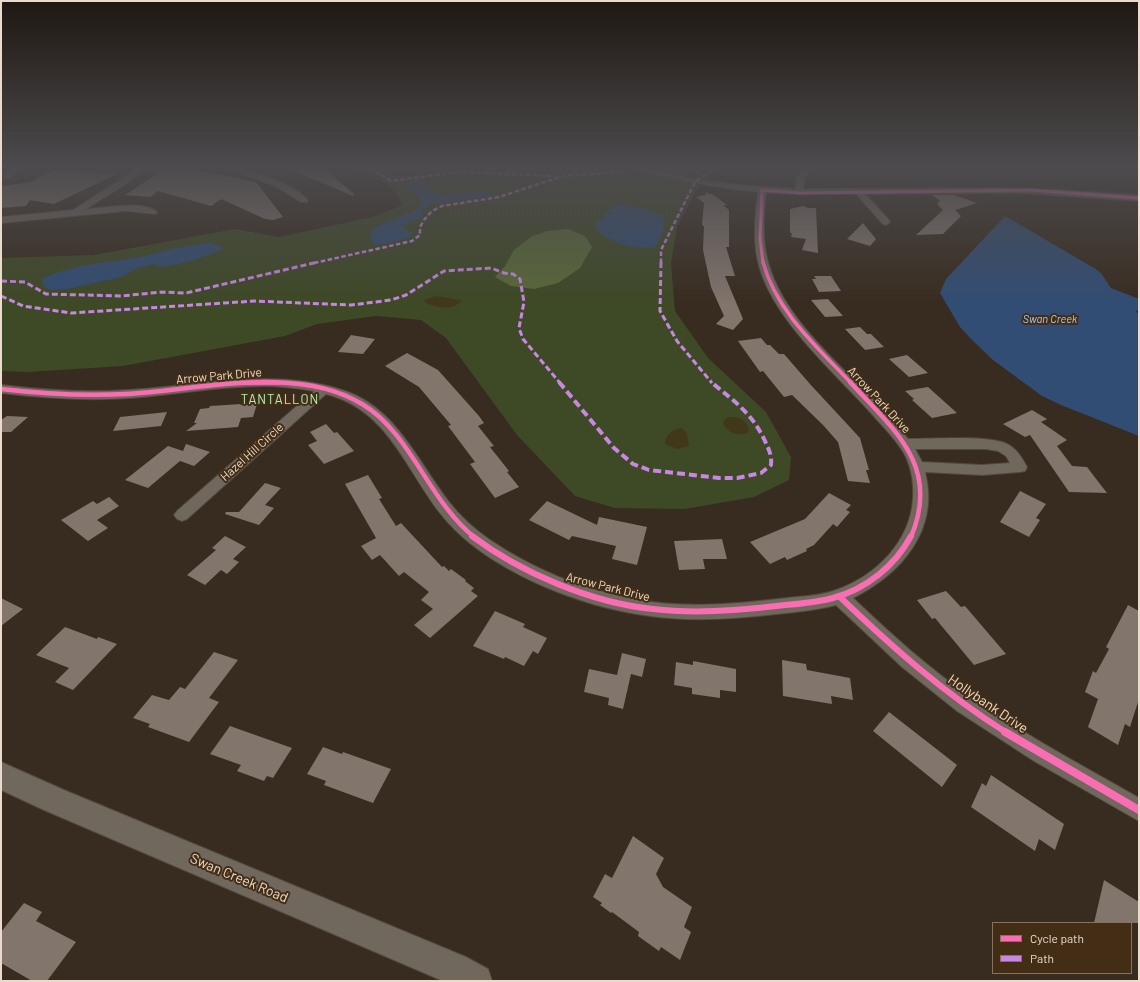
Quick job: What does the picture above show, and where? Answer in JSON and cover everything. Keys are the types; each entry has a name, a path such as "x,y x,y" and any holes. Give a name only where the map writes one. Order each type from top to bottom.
{"street":[{"path":"1,220 65,214"},
{"name":"Arrow Park Drive","path":"1,389 30,393 105,394 167,390 222,384 266,382 323,390 344,395 376,413 392,430 434,492 458,524 498,554 539,577 566,588 635,606 660,610 752,610 840,597 870,582 885,571 895,561 910,540 920,504 921,493 918,468 906,444 813,344 786,311 768,276 761,254 761,214"},
{"path":"878,214 886,222"},
{"name":"Hazel Hill Circle","path":"182,514 323,390"},
{"path":"906,444 986,444 1002,447 1012,453 1020,467 982,470 918,468"},
{"name":"Hollybank Drive","path":"840,597 881,637 916,668 950,694 998,727 1139,810"},
{"name":"Swan Creek Road","path":"1,776 54,800 454,969 476,981"}],"green space":[{"path":"381,214 684,214 677,227 671,263 675,311 708,358 766,412 791,457 789,480 754,497 685,509 615,508 575,496 517,435 446,338 421,320 376,316 317,324 285,336 123,366 28,372 1,371 1,258 94,255 235,229 279,237 373,217"},
{"path":"568,229 585,236 592,247 580,268 558,283 534,289 511,286 495,277 505,266 514,250 531,237 547,231"}],"sand":[{"path":"436,296 462,300 455,306 450,307 434,306 425,302 425,300"},
{"path":"729,417 742,419 748,426 749,430 747,433 736,434 727,429 723,424 724,420"},
{"path":"682,428 687,434 689,446 677,449 665,444 666,437 670,433"}],"water":[{"path":"407,214 424,214 423,216 401,226 412,233 411,237 391,243 374,245 370,237 373,228"},
{"path":"605,214 659,214 665,217 663,220 664,227 659,241 655,247 648,248 630,246 612,240 604,235 594,224 603,218"},
{"name":"Swan Creek","path":"1005,216 1094,268 1101,273 1111,288 1139,299 1139,310 1136,311 1139,315 1139,436 1042,396 993,360 960,327 940,293 946,279"},
{"path":"211,243 224,248 201,258 160,267 155,264 137,268 121,277 67,289 50,290 43,285 42,279 66,270 92,264 144,256 185,246"}],"building":[{"path":"254,214 281,214 283,217 273,220 265,219"},
{"path":"703,214 729,214 729,247 726,247 735,276 725,276 743,319 733,330 716,324 724,316 711,287 703,250 704,226 702,225"},
{"path":"790,214 816,214 818,253 802,250 806,239 791,237 792,233 790,233"},
{"path":"939,214 959,214 961,216 943,234 916,235"},
{"path":"863,223 876,239 870,246 847,239"},
{"path":"814,276 831,276 841,291 819,292 812,279 816,279"},
{"path":"828,299 843,316 825,317 811,300"},
{"path":"860,327 867,334 871,334 884,347 865,350 845,329"},
{"path":"351,335 375,339 363,354 338,352"},
{"path":"761,338 767,345 770,345 779,354 784,354 860,438 869,470 866,470 870,483 848,481 838,442 792,395 784,397 763,371 760,372 738,341"},
{"path":"407,353 438,370 479,416 484,423 478,426 494,446 490,447 509,471 507,472 519,487 495,498 470,464 475,462 448,426 451,425 419,387 385,366"},
{"path":"907,355 928,373 909,377 889,359"},
{"path":"928,387 957,413 932,418 912,400 914,399 905,391"},
{"path":"241,404 240,405 257,404 253,417 241,418 238,427 186,431 197,423 194,423 200,409 209,408 210,406"},
{"path":"1032,410 1047,419 1041,422 1067,440 1057,446 1072,466 1087,467 1107,493 1069,492 1030,435 1025,437 1003,424"},
{"path":"167,412 161,426 113,431 120,417"},
{"path":"7,416 28,417 11,432 1,432 1,420"},
{"path":"326,424 334,433 337,432 354,451 324,464 308,445 317,441 310,432"},
{"path":"186,444 210,452 194,466 180,461 148,488 125,480 168,446 183,451"},
{"path":"368,475 382,498 379,499 396,526 401,523 442,567 444,566 449,571 451,569 466,580 465,581 474,588 471,591 478,596 430,638 414,625 433,609 421,600 429,592 404,572 399,576 380,555 372,560 361,546 376,538 345,484"},
{"path":"265,483 281,488 265,505 274,508 259,525 225,514 226,512 239,512"},
{"path":"1020,491 1046,504 1036,518 1040,520 1029,537 1000,522"},
{"path":"829,493 851,505 846,510 850,512 837,527 833,524 814,545 806,549 807,551 787,560 785,557 770,564 750,542 805,519"},
{"path":"109,497 119,506 97,520 108,528 88,541 61,520 93,501 97,504"},
{"path":"547,501 597,525 599,517 647,527 637,565 612,559 616,546 572,536 569,540 529,520"},
{"path":"225,536 246,547 233,559 239,562 227,574 221,570 205,585 187,575 216,550 212,548"},
{"path":"722,539 727,559 703,559 705,569 679,570 674,541"},
{"path":"946,591 961,607 965,606 1006,654 974,665 935,618 932,619 917,600"},
{"path":"1,598 23,609 1,626"},
{"path":"1128,605 1139,611 1139,699 1130,727 1125,724 1118,745 1088,727 1098,699 1085,692 1093,671 1096,673 1109,649 1106,647"},
{"path":"495,611 525,624 523,627 547,638 538,654 533,651 524,666 505,657 504,659 473,646"},
{"path":"65,627 97,639 98,637 117,644 73,690 55,682 69,668 36,655"},
{"path":"214,652 238,660 209,698 219,702 189,742 148,727 150,724 133,718 152,695 169,700 180,687 185,689"},
{"path":"622,653 646,659 642,677 631,674 623,709 608,705 609,698 584,692 589,669 617,675"},
{"path":"782,660 806,664 807,670 850,678 853,700 831,696 832,704 783,696"},
{"path":"693,661 736,669 736,692 720,690 720,698 692,694 692,688 674,685 676,662 693,665"},
{"path":"889,712 957,765 942,787 873,731"},
{"path":"230,726 292,748 273,778 267,776 264,781 237,771 241,765 210,754"},
{"path":"323,747 342,754 343,752 391,769 373,803 324,785 326,781 307,774"},
{"path":"991,775 1064,824 1055,850 1039,839 1035,851 971,807 982,783 986,786"},
{"path":"633,836 664,858 656,874 663,887 692,907 684,927 691,932 680,960 661,947 659,951 638,936 639,932 600,905 602,903 593,897 605,874 612,878"},
{"path":"1104,880 1139,902 1139,923 1094,922"},
{"path":"24,903 42,912 36,921 76,942 47,981 32,981 1,963 1,932"}],"marked path":[{"path":"1,281 25,282 46,294 121,296 162,292 186,293 232,281 412,241 420,235 420,227 429,214"},
{"path":"1,296 23,306 71,313 255,301 351,305 391,300 406,295 444,271 491,268 504,273 513,274 520,279 524,302 519,328 523,339 614,448 633,464 649,470 719,478 737,478 761,473 771,465 772,456 759,428 747,412 708,380 677,341 660,311 661,250 678,214"}],"cycle path":[{"path":"1,389 49,394 113,395 236,384 263,383 316,387 342,394 362,404 380,417 408,452 446,509 464,529 500,555 547,580 615,602 632,606 670,611 730,611 832,599 858,588 871,580 894,561 903,549 911,537 917,523 920,508 920,479 913,458 901,440 859,392 815,346 781,303 772,288 765,271 761,254 761,214"},
{"path":"840,597 909,661 964,705 1022,742 1139,810"}],"district":[{"name":"TANTALLON","path":"280,400"}]}
